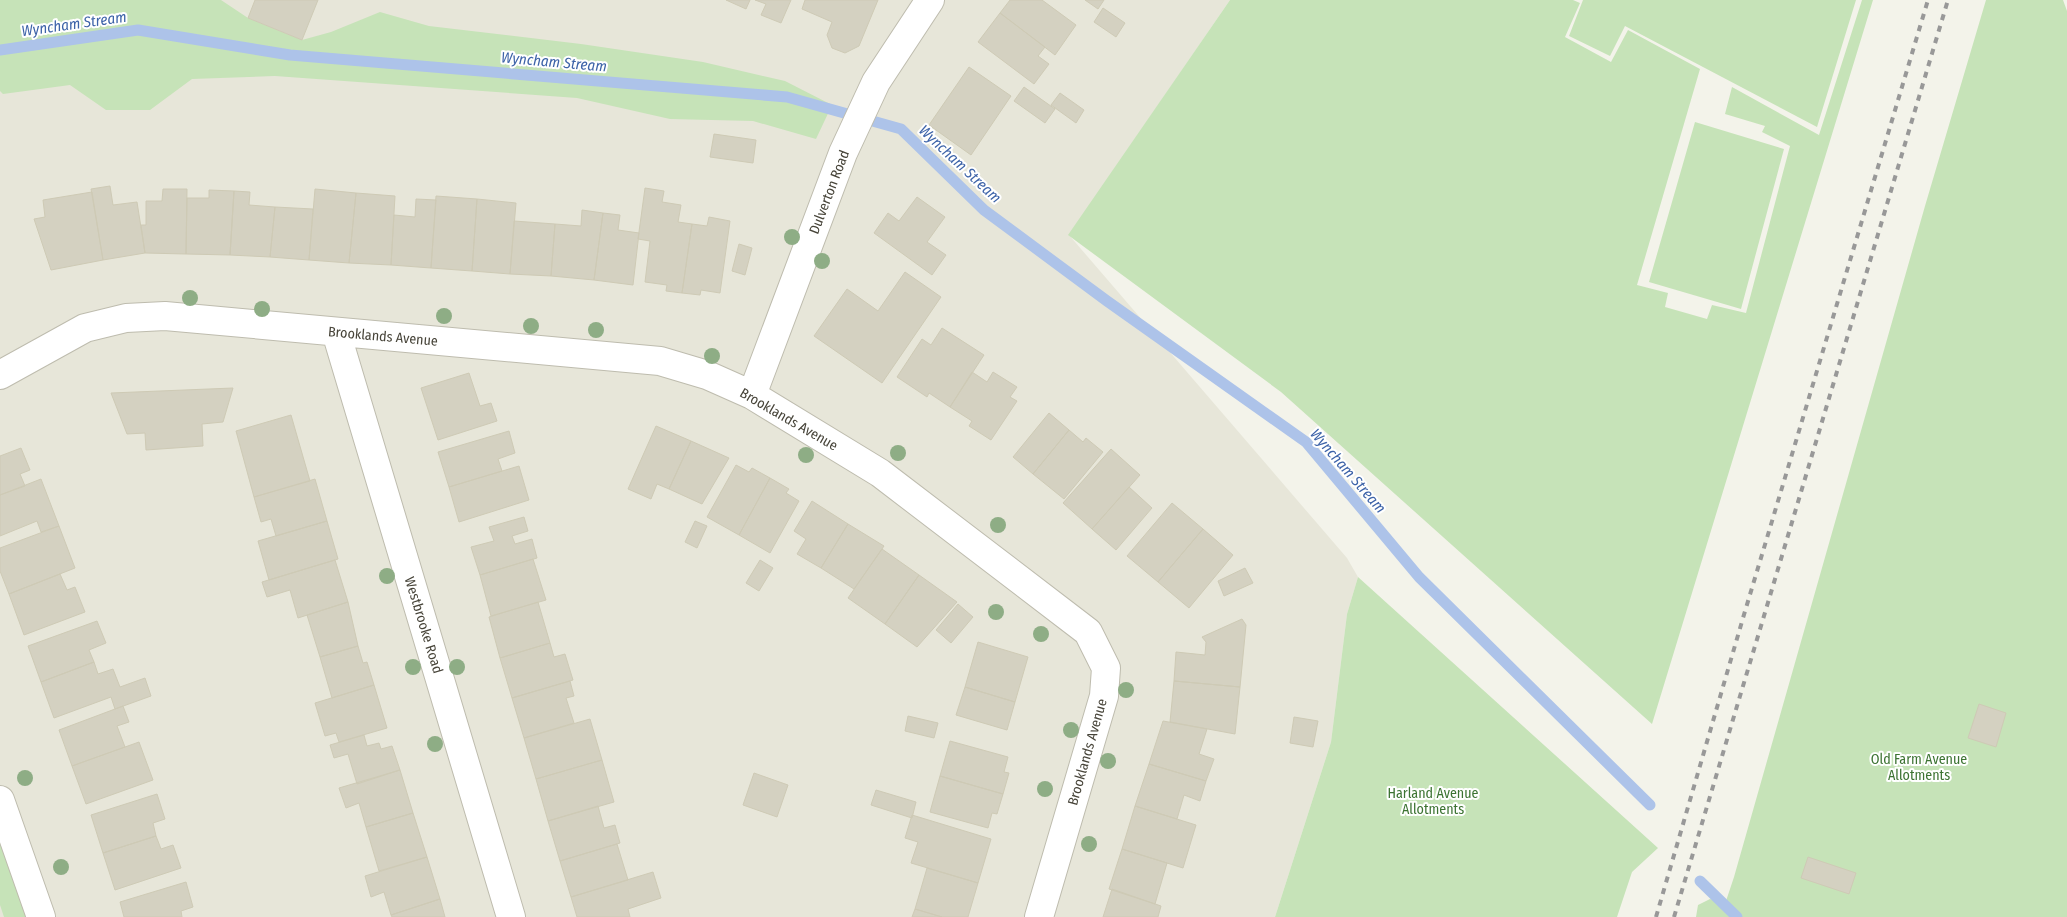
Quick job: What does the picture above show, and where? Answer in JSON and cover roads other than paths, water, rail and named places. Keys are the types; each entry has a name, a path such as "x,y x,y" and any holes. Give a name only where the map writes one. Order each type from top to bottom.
{"street":[{"name":"Dulverton Road","path":"752,395 843,153 876,82 930,0"},
{"name":"Brooklands Avenue","path":"0,375 85,328 126,318 166,316 660,361 707,375 752,395 880,473 1088,632 1106,668 1104,696 1039,917"},
{"name":"Westbrooke Road","path":"336,332 511,917"},
{"path":"0,800 41,917"}],"waterway":[{"name":"Wyncham Stream","path":"0,50 138,30 290,55 787,97 901,129 984,210 1107,301 1306,442 1419,577 1650,805"},
{"name":"Wyncham Stream","path":"1700,881 1737,917"}],"railway":[{"path":"1656,917 1743,618 1928,0"},
{"path":"1674,917 1948,0"}],"park label":[{"name":"Old Farm Avenue Allotments","path":"1919,768"},
{"name":"Harland Avenue Allotments","path":"1433,802"}]}
